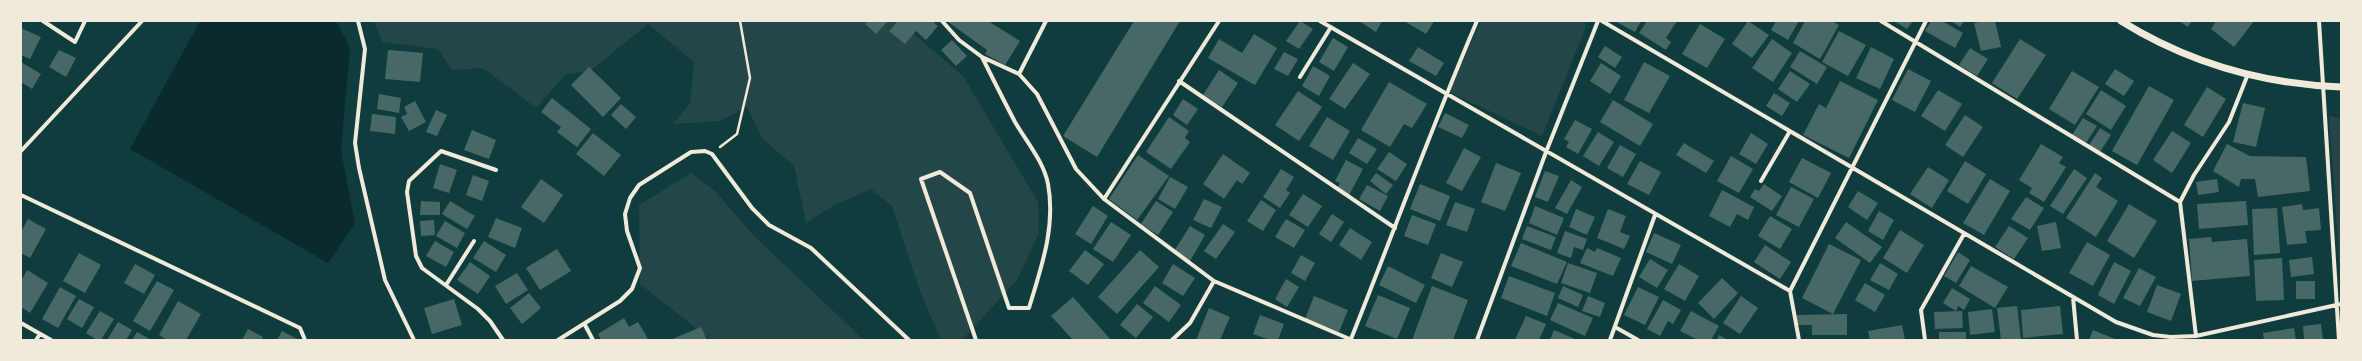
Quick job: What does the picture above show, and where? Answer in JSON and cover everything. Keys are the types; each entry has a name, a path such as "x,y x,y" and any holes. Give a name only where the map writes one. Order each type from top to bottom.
{"street":[{"path":"43,21 75,42 85,21"},
{"path":"21,151 142,21"},
{"path":"358,21 365,49 355,143 359,168 385,280 414,340"},
{"path":"942,21 959,40 982,57 1019,74 1037,94 1076,169 1104,199 1214,281 1351,340 1396,228 1445,95 1477,21"},
{"path":"1019,74 1046,21"},
{"path":"1104,199 1219,21"},
{"path":"1320,21 1445,95 1790,291"},
{"path":"1477,340 1546,152 1598,21"},
{"path":"1602,21 2116,322 2153,335 2171,337 2196,336 2339,305"},
{"path":"1881,21 2180,202"},
{"path":"1799,340 1790,291 1926,21"},
{"path":"2120,21 2156,41 2202,60 2248,74 2276,81 2341,87"},
{"path":"2318,21 2339,305 2339,340"},
{"path":"1300,77 1331,27"},
{"path":"976,340 922,179 940,172 970,193 1009,308 1029,308 1044,262 1050,214 1048,183 1040,164 1015,122 982,57"},
{"path":"2196,336 2180,202 2194,175 2229,122 2248,74"},
{"path":"1179,81 1396,228"},
{"path":"1761,181 1790,131"},
{"path":"496,170 441,151 409,181 407,192 416,256 422,268 446,285 490,321 503,340"},
{"path":"558,340 585,325 620,301 632,288 640,268 627,231 625,214 630,198 639,185 691,152 704,151 712,154 752,208 769,225 811,248 909,340"},
{"path":"21,195 300,328 305,340"},
{"path":"1610,340 1656,215"},
{"path":"1925,340 1921,310 1964,234"},
{"path":"446,285 474,240"},
{"path":"1172,340 1190,323 1214,281"},
{"path":"2073,298 2077,340"},
{"path":"21,323 51,340"},
{"path":"585,325 593,340"},
{"path":"1615,327 1638,340"},
{"path":"36,340 40,334"}],"path":[{"path":"712,154 737,134 750,78 740,21"}],"shaded area":[{"path":"200,21 336,21 350,48 341,151 355,223 328,263 130,149"},
{"path":"374,21 899,21 963,76 1038,202 1039,233 1017,280 963,339 941,340 920,292 892,206 871,189 833,206 806,223 794,166 762,138 747,107 720,121 673,124 690,103 694,62 648,24 590,71 566,74 536,108 483,68 452,70 438,49 382,42"},
{"path":"1481,21 1585,21 1586,27 1542,136 1449,92"},
{"path":"2329,116 2341,118 2341,284"},
{"path":"691,173 715,191 755,237 864,340 711,340 640,284 639,205"}],"building":[{"path":"868,21 888,21 876,34 865,24"},
{"path":"898,21 932,21 938,26 926,40 916,31 905,44 889,31"},
{"path":"947,21 988,21 1020,41 1005,65 985,54 987,50"},
{"path":"1134,21 1180,21 1097,157 1063,136"},
{"path":"1300,21 1313,29 1299,49 1286,41"},
{"path":"1359,21 1382,21 1376,32"},
{"path":"1404,21 1434,21 1426,34"},
{"path":"1615,21 1641,21 1635,32"},
{"path":"1647,21 1677,21 1666,38 1671,42 1666,50 1639,33"},
{"path":"1748,21 1769,35 1752,58 1732,44"},
{"path":"1776,21 1799,21 1788,40 1771,30"},
{"path":"1805,21 1832,21 1839,25 1820,59 1793,43"},
{"path":"1894,21 1913,21 1907,29"},
{"path":"1931,21 1942,21 1963,33 1955,48 1925,31"},
{"path":"1951,21 1964,21 1960,27"},
{"path":"1995,21 2001,47 1981,51 1974,23"},
{"path":"2179,21 2192,21 2188,27"},
{"path":"2216,21 2254,21 2234,47 2211,29"},
{"path":"1700,24 1725,39 1707,68 1682,54"},
{"path":"21,28 41,37 30,59 21,55"},
{"path":"1839,31 1866,45 1848,76 1822,62"},
{"path":"1254,34 1277,48 1255,85 1208,58 1219,39 1242,53"},
{"path":"1333,38 1348,47 1334,71 1319,62"},
{"path":"1772,39 1792,53 1773,82 1752,68"},
{"path":"2020,39 2046,55 2017,99 1992,83"},
{"path":"952,40 967,56 956,66 941,50"},
{"path":"1605,46 1622,57 1615,68 1598,57"},
{"path":"1418,47 1444,63 1436,76 1409,61"},
{"path":"1871,47 1894,59 1880,89 1856,78"},
{"path":"1970,48 1988,59 1977,76 1959,65"},
{"path":"59,50 76,58 66,77 49,67"},
{"path":"388,50 423,53 420,82 385,79"},
{"path":"1800,51 1827,67 1817,84 1790,67"},
{"path":"1284,52 1298,59 1288,76 1274,69"},
{"path":"21,62 41,74 32,89 21,82"},
{"path":"1644,62 1670,76 1649,113 1624,100"},
{"path":"1353,63 1370,74 1345,109 1329,99"},
{"path":"1601,63 1621,76 1610,94 1590,81"},
{"path":"1313,66 1330,76 1319,96 1302,86"},
{"path":"589,67 621,98 603,117 571,85"},
{"path":"1908,69 1931,81 1915,112 1892,100"},
{"path":"2115,69 2134,81 2124,96 2105,84"},
{"path":"1219,70 1238,83 1222,107 1203,95"},
{"path":"1790,71 1810,84 1797,102 1778,89"},
{"path":"2072,71 2099,87 2075,125 2049,109"},
{"path":"1840,81 1878,100 1849,158 1803,135 1819,104 1826,108"},
{"path":"1389,82 1427,104 1412,128 1404,124 1390,147 1361,130"},
{"path":"2149,86 2174,100 2137,165 2112,151"},
{"path":"2207,87 2226,99 2203,137 2184,125"},
{"path":"1938,90 1962,104 1945,131 1921,116"},
{"path":"2101,90 2126,106 2111,130 2086,114"},
{"path":"1298,91 1322,107 1299,141 1275,125"},
{"path":"1774,93 1790,103 1782,116 1766,106"},
{"path":"379,94 401,98 399,113 377,109"},
{"path":"552,98 591,129 577,147 557,132 561,127 541,112"},
{"path":"1183,99 1198,109 1187,125 1173,115"},
{"path":"1613,100 1653,124 1640,146 1600,122"},
{"path":"415,101 426,122 409,131 401,117 407,114 404,107"},
{"path":"2243,103 2265,108 2256,147 2233,142"},
{"path":"621,104 636,117 626,129 611,115"},
{"path":"436,110 447,115 437,136 426,132"},
{"path":"1445,113 1469,125 1462,138 1438,127"},
{"path":"372,114 396,117 395,134 370,131"},
{"path":"1965,115 1983,127 1963,157 1945,145"},
{"path":"1169,117 1189,131 1185,138 1190,142 1171,169 1146,152"},
{"path":"1327,117 1350,131 1333,160 1309,146"},
{"path":"2083,118 2097,126 2086,143 2072,135"},
{"path":"1575,120 1592,129 1578,154 1566,147 1569,142 1564,139"},
{"path":"2100,128 2111,135 2100,152 2089,145"},
{"path":"472,130 496,140 489,159 464,150"},
{"path":"2172,131 2191,143 2172,173 2153,160"},
{"path":"1598,132 1614,142 1599,166 1583,156"},
{"path":"593,133 621,155 604,176 576,154"},
{"path":"1751,133 1768,144 1756,164 1739,154"},
{"path":"1358,138 1377,149 1367,164 1349,153"},
{"path":"1684,143 1714,161 1706,173 1676,155"},
{"path":"2041,144 2063,157 2059,163 2066,167 2044,202 2029,193 2032,188 2019,180"},
{"path":"2227,144 2250,156 2306,157 2310,191 2258,197 2255,179 2241,179 2239,187 2213,171"},
{"path":"1620,145 1636,154 1623,177 1607,168"},
{"path":"1464,148 1481,157 1462,191 1446,183"},
{"path":"1389,152 1407,164 1396,181 1377,169"},
{"path":"1223,154 1250,173 1242,184 1237,180 1224,199 1203,184"},
{"path":"1138,155 1169,176 1137,220 1109,199"},
{"path":"1731,156 1753,169 1739,193 1717,181"},
{"path":"1802,158 1831,173 1818,198 1789,182"},
{"path":"1346,160 1363,169 1349,195 1337,189 1340,183 1335,181"},
{"path":"1640,161 1661,172 1649,195 1627,184"},
{"path":"1965,161 1986,174 1968,204 1947,191"},
{"path":"1496,163 1521,173 1505,211 1481,202"},
{"path":"440,164 457,170 449,193 433,188"},
{"path":"1928,167 1949,180 1932,208 1910,194"},
{"path":"1281,169 1294,177 1286,190 1290,193 1280,208 1263,197"},
{"path":"2074,169 2087,178 2063,214 2050,206"},
{"path":"1545,171 1559,176 1548,202 1535,197"},
{"path":"1376,173 1393,185 1386,194 1370,181"},
{"path":"2095,173 2102,178 2096,187 2118,201 2096,237 2066,218"},
{"path":"473,175 489,181 482,201 466,195"},
{"path":"1170,177 1188,187 1175,209 1158,199"},
{"path":"541,179 563,195 544,223 521,207"},
{"path":"1990,179 2010,191 1984,235 1963,223"},
{"path":"2217,179 2219,192 2198,195 2196,182"},
{"path":"1571,180 1582,187 1567,214 1555,208"},
{"path":"1420,184 1450,196 1440,221 1410,209"},
{"path":"1764,184 1782,196 1772,211 1750,197 1755,189 1759,191"},
{"path":"1367,185 1388,196 1380,211 1359,199"},
{"path":"1791,187 1814,199 1799,227 1776,215"},
{"path":"1722,190 1754,207 1748,220 1737,214 1730,227 1709,216"},
{"path":"1858,191 1878,203 1867,220 1848,207"},
{"path":"1303,194 1322,206 1308,227 1289,215"},
{"path":"2026,197 2044,208 2030,230 2011,219"},
{"path":"1204,199 1222,207 1211,228 1193,220"},
{"path":"1261,200 1276,210 1263,231 1247,221"},
{"path":"421,201 440,202 440,215 420,215"},
{"path":"450,201 475,216 467,229 442,214"},
{"path":"1156,201 1173,212 1158,235 1141,224"},
{"path":"2246,201 2248,225 2199,229 2197,204"},
{"path":"1455,202 1475,209 1467,232 1446,225"},
{"path":"2129,204 2157,221 2134,258 2107,241"},
{"path":"2302,204 2303,210 2319,208 2321,230 2305,231 2307,243 2287,245 2282,207"},
{"path":"1093,206 1108,216 1091,244 1075,234"},
{"path":"1535,206 1564,218 1557,235 1529,223"},
{"path":"2277,208 2280,253 2254,255 2252,209"},
{"path":"1576,209 1595,217 1587,235 1569,227"},
{"path":"1608,209 1626,216 1620,232 1630,236 1624,249 1597,238"},
{"path":"1879,211 1894,220 1883,240 1868,231"},
{"path":"1332,214 1344,222 1331,242 1319,234"},
{"path":"1412,215 1436,224 1428,245 1404,236"},
{"path":"1770,216 1792,229 1780,249 1758,236"},
{"path":"496,218 522,228 515,248 488,237"},
{"path":"28,219 46,229 30,258 21,253 21,232"},
{"path":"1286,219 1305,230 1294,248 1275,237"},
{"path":"434,220 435,235 421,236 420,221"},
{"path":"445,221 465,233 457,248 436,236"},
{"path":"1111,222 1131,235 1113,262 1093,249"},
{"path":"1846,222 1882,247 1870,263 1835,238"},
{"path":"2056,222 2061,248 2042,251 2037,226"},
{"path":"1223,224 1235,232 1216,259 1204,251"},
{"path":"1190,226 1205,235 1190,261 1174,251"},
{"path":"1527,226 1556,237 1551,250 1522,239"},
{"path":"2009,226 2028,238 2014,259 1995,247"},
{"path":"1350,228 1372,242 1361,260 1339,245"},
{"path":"1900,230 1924,245 1907,273 1883,258"},
{"path":"1565,231 1587,239 1583,250 1574,247 1571,258 1557,253"},
{"path":"1654,233 1681,245 1672,264 1646,252"},
{"path":"2211,237 2212,242 2247,239 2250,276 2192,281 2189,239"},
{"path":"435,241 454,252 446,267 426,256"},
{"path":"484,241 506,255 496,272 473,258"},
{"path":"2087,242 2110,255 2093,286 2069,273"},
{"path":"1521,243 1567,262 1557,284 1511,266"},
{"path":"1829,244 1861,260 1833,314 1802,298"},
{"path":"1765,245 1791,262 1780,279 1754,262"},
{"path":"1587,248 1595,252 1597,248 1621,258 1613,276 1580,263"},
{"path":"557,249 571,271 540,290 526,268"},
{"path":"1085,250 1104,264 1088,285 1069,271"},
{"path":"1140,250 1159,267 1117,314 1098,297"},
{"path":"1958,252 1970,260 1956,283 1944,276"},
{"path":"79,253 101,265 85,293 63,281"},
{"path":"1441,253 1463,262 1452,287 1431,278"},
{"path":"1301,255 1315,263 1305,281 1291,273"},
{"path":"2312,257 2314,274 2291,277 2289,260"},
{"path":"2282,258 2284,300 2256,301 2254,260"},
{"path":"1650,259 1668,270 1657,288 1639,277"},
{"path":"470,262 490,276 478,294 457,280"},
{"path":"2114,262 2131,271 2114,304 2098,295"},
{"path":"1568,263 1597,273 1590,293 1561,283"},
{"path":"1880,263 1898,274 1889,290 1870,280"},
{"path":"135,264 155,275 144,294 124,283"},
{"path":"1173,264 1195,278 1183,296 1162,283"},
{"path":"1679,264 1699,276 1685,301 1664,289"},
{"path":"1388,266 1425,285 1416,303 1379,285"},
{"path":"1971,266 2008,287 1995,308 1959,286"},
{"path":"2139,268 2156,277 2140,306 2123,298"},
{"path":"27,270 48,283 30,313 21,307 21,281"},
{"path":"517,273 528,290 506,304 495,286"},
{"path":"1509,276 1555,293 1547,316 1501,298"},
{"path":"1722,278 1738,293 1714,319 1698,303"},
{"path":"1286,279 1299,287 1287,307 1275,299"},
{"path":"157,281 174,290 150,331 133,321"},
{"path":"2296,281 2315,281 2315,299 2296,299"},
{"path":"1865,283 1885,295 1875,312 1855,300"},
{"path":"2157,285 2181,294 2171,321 2147,312"},
{"path":"1155,286 1181,305 1169,322 1143,303"},
{"path":"1432,286 1468,300 1453,340 1412,340"},
{"path":"1563,286 1583,295 1578,307 1558,298"},
{"path":"60,287 76,296 58,328 42,319"},
{"path":"1638,287 1659,297 1645,325 1624,315"},
{"path":"1952,288 1970,299 1964,310 1958,306 1956,311 1943,303"},
{"path":"529,293 541,308 522,324 510,308"},
{"path":"1378,295 1410,308 1397,339 1365,326"},
{"path":"1314,296 1348,310 1339,332 1305,319"},
{"path":"1588,296 1605,303 1600,317 1582,311"},
{"path":"1741,296 1758,308 1740,334 1723,323"},
{"path":"1073,297 1111,340 1073,340 1051,316"},
{"path":"79,299 94,307 82,328 67,319"},
{"path":"454,299 462,325 432,334 424,308"},
{"path":"1663,300 1681,310 1673,324 1668,321 1660,336 1647,329"},
{"path":"178,301 201,314 186,340 167,340 159,335"},
{"path":"1558,303 1593,318 1585,336 1550,320"},
{"path":"1137,304 1153,317 1136,338 1120,325"},
{"path":"2017,306 2021,339 2001,340 1997,308"},
{"path":"2060,306 2063,334 2023,338 2021,310"},
{"path":"1209,308 1230,317 1220,340 1196,340"},
{"path":"1992,309 1995,332 1970,335 1968,312"},
{"path":"100,311 114,319 101,340 97,340 86,333"},
{"path":"1691,311 1719,326 1711,340 1698,340 1680,331"},
{"path":"1962,311 1963,328 1935,329 1934,312"},
{"path":"1847,314 1847,335 1812,335 1812,325 1797,325 1797,315"},
{"path":"1260,315 1284,324 1278,340 1270,340 1253,334"},
{"path":"1526,316 1546,324 1539,340 1515,340"},
{"path":"624,318 629,327 638,322 648,339 601,340 598,334"},
{"path":"118,322 132,330 126,340 107,340"},
{"path":"2321,324 2323,340 2304,340 2303,326"},
{"path":"1902,325 1905,340 1870,340 1868,331"},
{"path":"701,327 707,340 670,340"},
{"path":"2294,328 2296,340 2264,340 2263,333"},
{"path":"248,329 263,337 261,340 242,340"},
{"path":"1554,330 1575,339 1550,340"},
{"path":"2093,330 2115,339 2115,340 2089,340"},
{"path":"282,331 299,340 277,340"},
{"path":"137,332 151,340 132,340"},
{"path":"1939,332 1966,332 1966,340 1939,340"},
{"path":"1719,335 1728,340 1717,340"}]}
